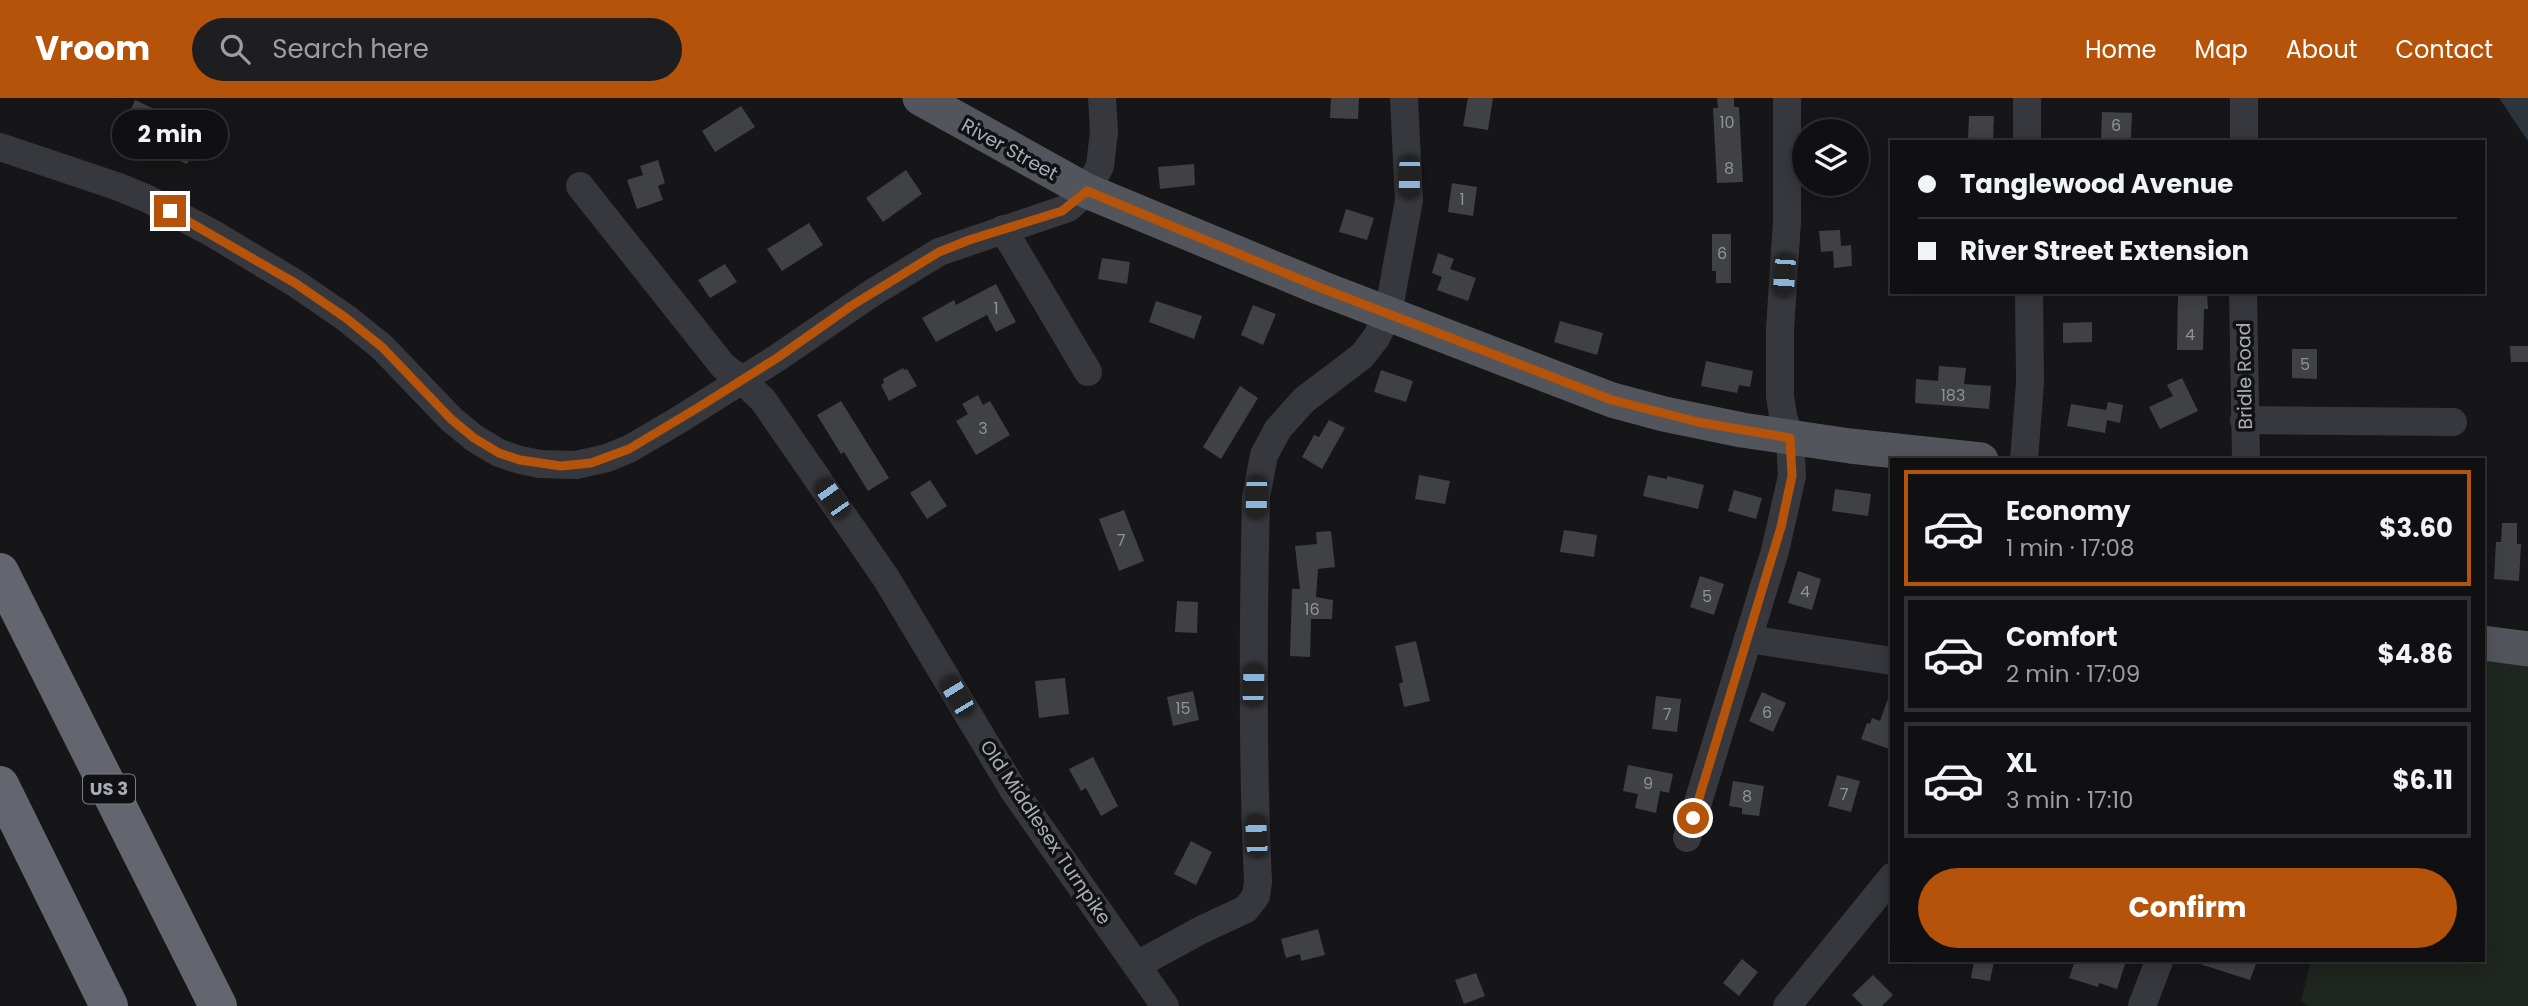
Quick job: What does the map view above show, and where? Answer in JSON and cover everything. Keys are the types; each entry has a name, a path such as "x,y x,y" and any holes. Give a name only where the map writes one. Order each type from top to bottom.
{"highway":[{"name":"US 3","path":"0,572 218,1006"},
{"path":"0,785 108,1006"}],"main road":[{"name":"River Street","path":"920,98 1087,191 1388,314 1612,400 1698,422 1790,438 1963,458"},
{"path":"2485,643 2528,649"}],"street":[{"path":"0,147 119,187 148,200 295,283 382,347 451,419 474,438 499,453 520,460 561,466 607,458 629,449 742,380 907,270 939,252 1062,211 1087,191 1097,174 1104,132 1102,98"},
{"path":"1137,965 1247,909 1254,901 1258,882 1253,789 1255,545 1259,470 1278,429 1304,400 1362,355 1376,338 1388,314 1409,200 1404,98"},
{"path":"1687,838 1748,639 1787,502 1793,467 1790,438 1781,406 1780,330 1787,221 1787,98"},
{"path":"2027,98 2028,140"},
{"path":"2244,98 2244,140"},
{"name":"Old Middlesex Turnpike","path":"580,186 723,366 763,400 886,578 1014,791 1166,1006"},
{"path":"1003,229 1088,372"},
{"path":"2024,458 2030,383 2029,294"},
{"name":"Bridle Road","path":"2244,294 2246,458"},
{"path":"2244,421 2453,422"},
{"path":"1748,639 1890,661"},
{"path":"1787,1006 1890,879"},
{"path":"2142,1006 2159,962"}],"shaded area":[{"path":"2499,98 2528,98 2528,141"},
{"path":"2485,649 2528,660 2528,1006 2308,1006 2301,1000 2311,962 2485,962"}],"building":[{"path":"1331,98 1359,98 1358,119 1330,118"},
{"path":"1468,98 1493,98 1488,130 1463,126"},
{"path":"1717,98 1734,98 1734,107 1739,107 1743,182 1717,183 1713,108 1718,108"},
{"path":"135,100 165,114 157,132 194,149 187,164 147,146 144,154 118,141"},
{"path":"741,106 755,127 715,152 702,131"},
{"path":"2102,112 2132,113 2131,138 2101,138"},
{"path":"1969,116 1994,116 1993,140 1968,140"},
{"path":"658,160 665,183 658,186 663,200 637,209 627,180 643,175 640,166"},
{"path":"1194,164 1195,185 1160,189 1158,167"},
{"path":"906,170 922,194 883,222 866,198"},
{"path":"1452,183 1477,187 1473,216 1448,212"},
{"path":"1346,209 1374,218 1367,240 1339,232"},
{"path":"809,223 823,245 782,271 767,249"},
{"path":"1840,230 1841,246 1851,245 1852,266 1834,268 1833,251 1821,252 1819,231"},
{"path":"1712,234 1731,234 1731,283 1716,283 1716,271 1712,271"},
{"path":"1438,253 1454,259 1450,269 1476,278 1468,301 1437,290 1442,277 1432,273"},
{"path":"1102,258 1130,262 1127,284 1098,279"},
{"path":"725,264 737,282 710,298 698,280"},
{"path":"996,284 1016,322 996,332 987,315 936,342 922,318 954,300 956,305"},
{"path":"2178,294 2207,294 2203,350 2177,350"},
{"path":"1156,301 1202,316 1194,339 1149,322"},
{"path":"1253,305 1276,314 1263,345 1241,335"},
{"path":"1560,321 1603,333 1597,355 1554,342"},
{"path":"2092,322 2092,342 2063,343 2063,323"},
{"path":"2510,346 2528,346 2528,362 2511,362"},
{"path":"2292,349 2317,349 2317,379 2292,378"},
{"path":"1706,361 1753,371 1750,387 1739,385 1737,393 1701,386"},
{"path":"1939,366 1966,368 1964,384 1991,386 1989,409 1915,403 1916,379 1938,381"},
{"path":"903,368 907,369 917,386 889,401 881,385 884,383 883,379"},
{"path":"1381,370 1413,381 1406,402 1374,392"},
{"path":"2182,378 2198,411 2160,429 2149,407 2173,396 2167,385"},
{"path":"1240,386 1258,398 1221,459 1203,447"},
{"path":"978,395 983,405 990,401 1010,435 976,455 956,421 968,414 962,404"},
{"path":"841,401 889,478 868,491 817,415"},
{"path":"2108,402 2123,405 2120,423 2107,420 2105,433 2067,426 2071,404 2106,410"},
{"path":"1329,420 1345,428 1322,469 1302,457 1314,435 1319,437"},
{"path":"1419,475 1450,481 1445,504 1415,499"},
{"path":"1648,475 1667,479 1667,476 1704,485 1698,509 1643,496"},
{"path":"930,480 947,506 927,519 910,493"},
{"path":"1835,489 1871,494 1868,516 1832,511"},
{"path":"1734,490 1762,498 1756,519 1728,511"},
{"path":"1124,510 1144,561 1119,571 1099,519"},
{"path":"2502,523 2517,523 2517,544 2521,544 2519,581 2494,579 2496,542 2501,542"},
{"path":"1564,530 1597,535 1594,557 1560,552"},
{"path":"1331,531 1335,567 1318,569 1316,597 1333,600 1332,619 1311,619 1310,657 1290,656 1292,589 1300,589 1295,546 1317,544 1316,532"},
{"path":"1798,571 1821,579 1812,610 1788,603"},
{"path":"1700,576 1724,584 1714,615 1690,607"},
{"path":"1177,601 1198,602 1197,633 1175,632"},
{"path":"1416,641 1430,701 1404,707 1399,684 1403,682 1395,646"},
{"path":"1065,678 1069,714 1039,718 1035,681"},
{"path":"1193,691 1199,720 1173,726 1167,697"},
{"path":"1762,692 1786,703 1773,732 1749,721"},
{"path":"1890,693 1890,749 1861,739 1867,723 1870,724 1872,718 1880,721"},
{"path":"1656,696 1681,699 1677,732 1652,729"},
{"path":"1093,757 1118,806 1101,816 1086,788 1081,791 1069,769"},
{"path":"1628,765 1673,774 1669,793 1660,791 1656,813 1635,808 1638,794 1623,791"},
{"path":"1837,775 1860,781 1851,812 1828,806"},
{"path":"1733,781 1764,786 1759,816 1742,814 1742,808 1729,806"},
{"path":"1191,841 1212,852 1196,885 1174,874"},
{"path":"1318,929 1325,955 1301,961 1300,954 1286,958 1281,939"},
{"path":"1742,959 1758,972 1739,996 1723,983"},
{"path":"1974,962 1994,962 1990,981 1971,978"},
{"path":"2075,962 2126,962 2117,989 2099,983 2098,987 2069,978"},
{"path":"2200,962 2257,962 2250,980"},
{"path":"1476,973 1485,996 1464,1004 1455,980"},
{"path":"1873,975 1893,995 1882,1006 1863,1006 1852,995"}],"route":[{"path":"170,211 295,283 346,318 382,347 451,419 474,438 499,453 540,464 561,466 591,463 629,449 777,358 907,270 939,252 969,240 1062,211 1087,191 1321,288 1612,400 1698,422 1790,438 1792,476 1775,551 1693,818"}]}
